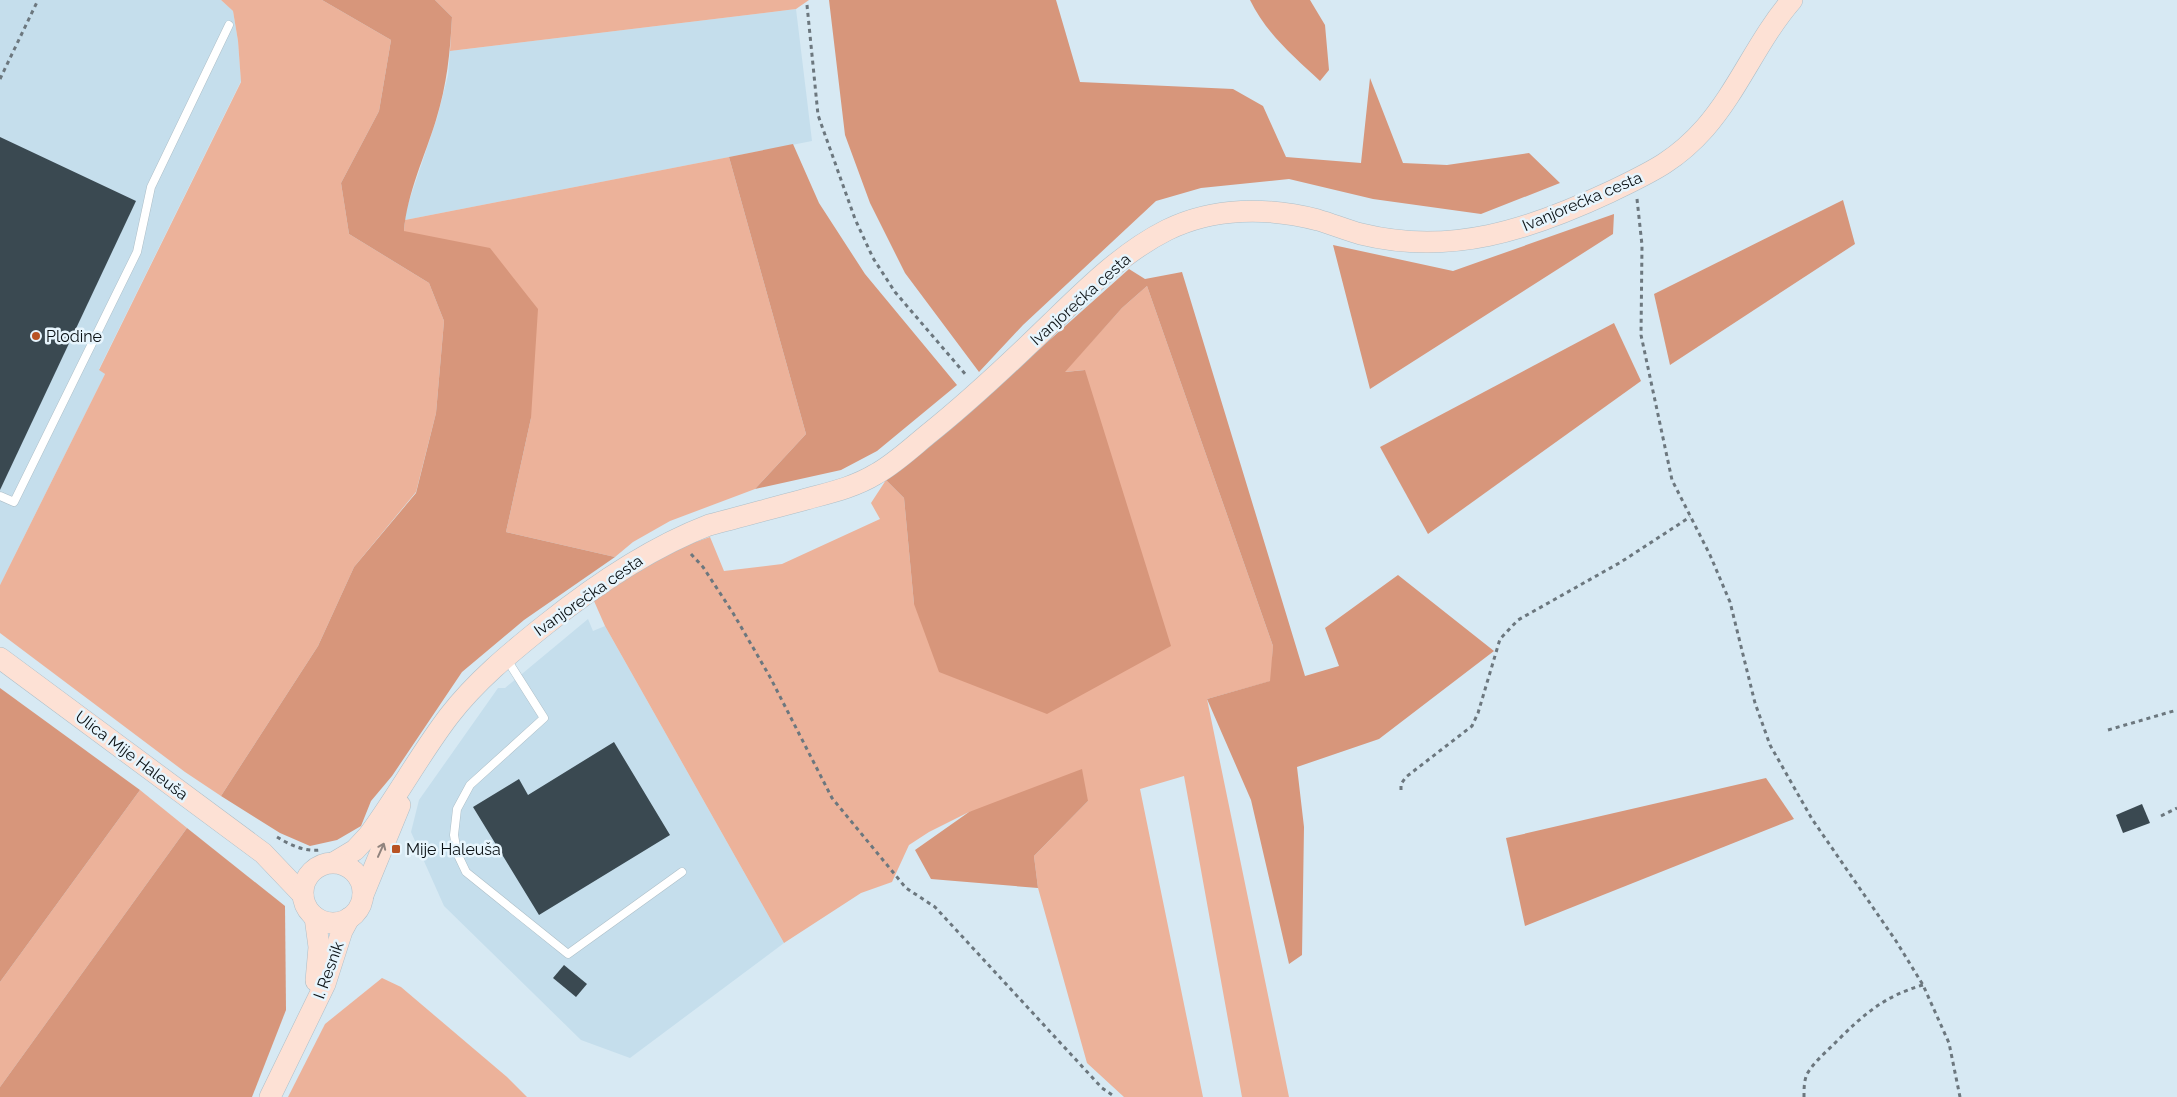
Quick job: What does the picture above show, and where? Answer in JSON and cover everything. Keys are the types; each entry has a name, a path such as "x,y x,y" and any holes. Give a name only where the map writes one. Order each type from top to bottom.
{"main road":[{"name":"Ivanjorečka cesta","path":"329,858 355,850 368,836 449,717 471,690 505,656 566,608 633,561 678,538 709,525 845,489 865,480 893,463 981,390 1081,294 1130,253 1169,229 1198,219 1229,212 1266,211 1318,221 1377,238 1418,242 1443,243 1484,237 1531,226 1667,164 1706,126 1773,24 1792,0"},
{"name":"Ulica Mije Haleuša","path":"0,658 263,853 303,895"},
{"name":"Ivanjorečka cesta","path":"363,895 396,816 410,774"},
{"name":"Ulica Mije Haleuša","path":"263,853 309,865 329,858"},
{"path":"329,858 353,870 359,877 363,895 356,912 349,918 332,922 315,917 305,903 303,895 304,884 308,875 329,858"},
{"name":"I. Resnik","path":"306,1022 319,960 319,933 315,917"},
{"name":"I. Resnik","path":"270,1097 325,984 342,931 349,918"}],"lane":[{"path":"0,496 14,502 137,252 151,187 229,25"},
{"path":"505,656 544,718 470,785 457,810 454,835 458,854 466,872 568,954 682,872"}],"path":[{"path":"0,79 38,0"},
{"path":"807,5 818,115 855,219 873,258 895,292 959,368 981,390"},
{"path":"1632,181 1638,205 1642,245 1641,336 1672,480 1710,556 1730,602 1755,703 1770,746 1812,819 1896,940 1922,985 1949,1043 1960,1097"},
{"path":"1401,790 1401,784 1406,776 1472,726 1478,713 1500,639 1518,620 1621,562 1690,517"},
{"path":"678,538 703,567 733,613 770,678 832,798 906,888 935,907 1102,1088 1115,1097"},
{"path":"2108,730 2177,710"},
{"path":"2161,816 2177,808"},
{"path":"272,834 288,844 329,858"},
{"path":"1804,1097 1805,1081 1808,1073 1820,1057 1864,1015 1902,991 1922,985"}],"shaded area":[{"path":"0,0 221,0 233,11 238,41 241,81 99,369 105,374 0,585"},
{"path":"221,0 322,0 391,40 379,111 341,183 349,234 429,283 444,321 436,413 416,492 354,567 318,646 221,796 185,772 0,633 0,585 105,374 99,370 241,82 238,41 233,11"},
{"path":"322,0 435,0 452,17 449,56 443,94 409,203 404,231 490,248 538,309 531,418 506,532 615,557 524,620 462,672 392,776 371,801 361,826 337,840 310,846 280,833 221,796 318,646 354,567 416,493 436,413 444,321 429,283 349,234 341,183 379,111 391,40"},
{"path":"435,0 809,0 796,9 450,51 452,17"},
{"path":"829,0 1056,0 1080,82 1233,89 1263,106 1286,157 1361,163 1370,78 1403,163 1447,165 1529,153 1560,183 1481,214 1373,199 1289,179 1201,188 1156,201 1023,325 979,372 905,273 870,203 845,135"},
{"path":"1250,0 1310,0 1325,25 1329,70 1320,81 1272,34"},
{"path":"796,9 812,141 405,220 406,210 437,118 448,75 450,51"},
{"path":"793,144 819,203 865,274 957,385 877,451 841,470 755,489 806,434 729,157"},
{"path":"729,157 806,434 755,489 670,521 633,542 615,557 506,532 531,418 404,231 405,220"},
{"path":"1843,200 1855,244 1670,365 1654,294"},
{"path":"1614,214 1613,234 1370,389 1333,245 1453,271"},
{"path":"1129,269 1145,279 1182,272 1305,676 1339,666 1325,628 1398,575 1494,651 1379,739 1297,767 1304,827 1302,955 1289,964 1251,800 1207,699 1270,681 1273,646 1147,286 1122,308 1065,372 1085,370 1171,646 1047,714 939,672 914,604 904,498 886,480 988,395"},
{"path":"1147,286 1273,646 1271,681 1207,699 1289,1097 1242,1097 1184,776 1140,789 1203,1097 1124,1097 1087,1063 1038,888 1034,856 1088,801 969,812 929,832 909,845 892,882 861,893 784,943 605,626 594,601 624,577 670,551 710,537 724,571 782,564 880,519 871,503 886,480 904,498 914,604 1085,370 1064,372 1122,308"},
{"path":"1614,323 1641,381 1428,534 1380,447"},
{"path":"588,619 593,631 605,626 784,943 630,1058 581,1040 444,906 411,832 419,800 498,688 505,688"},
{"path":"0,688 140,790 0,982"},
{"path":"1082,769 1088,801 1034,856 1038,888 931,879 915,850 969,812"},
{"path":"1766,778 1794,819 1525,926 1506,838"},
{"path":"140,790 187,828 0,1087 0,982"},
{"path":"187,828 285,906 286,1010 252,1097 0,1097 0,1087"},
{"path":"382,978 401,987 507,1077 527,1097 288,1097 325,1024"}],"building":[{"name":"Plodine","path":"0,137 136,201 0,490"},
{"path":"614,742 670,835 539,915 473,807 519,779 528,795"},
{"path":"2142,804 2150,823 2123,833 2116,815"},
{"path":"564,965 587,984 576,997 553,978"}],"place":[{"name":"Plodine","path":"36,336"},
{"name":"Mije Haleuša","path":"396,849"}]}
